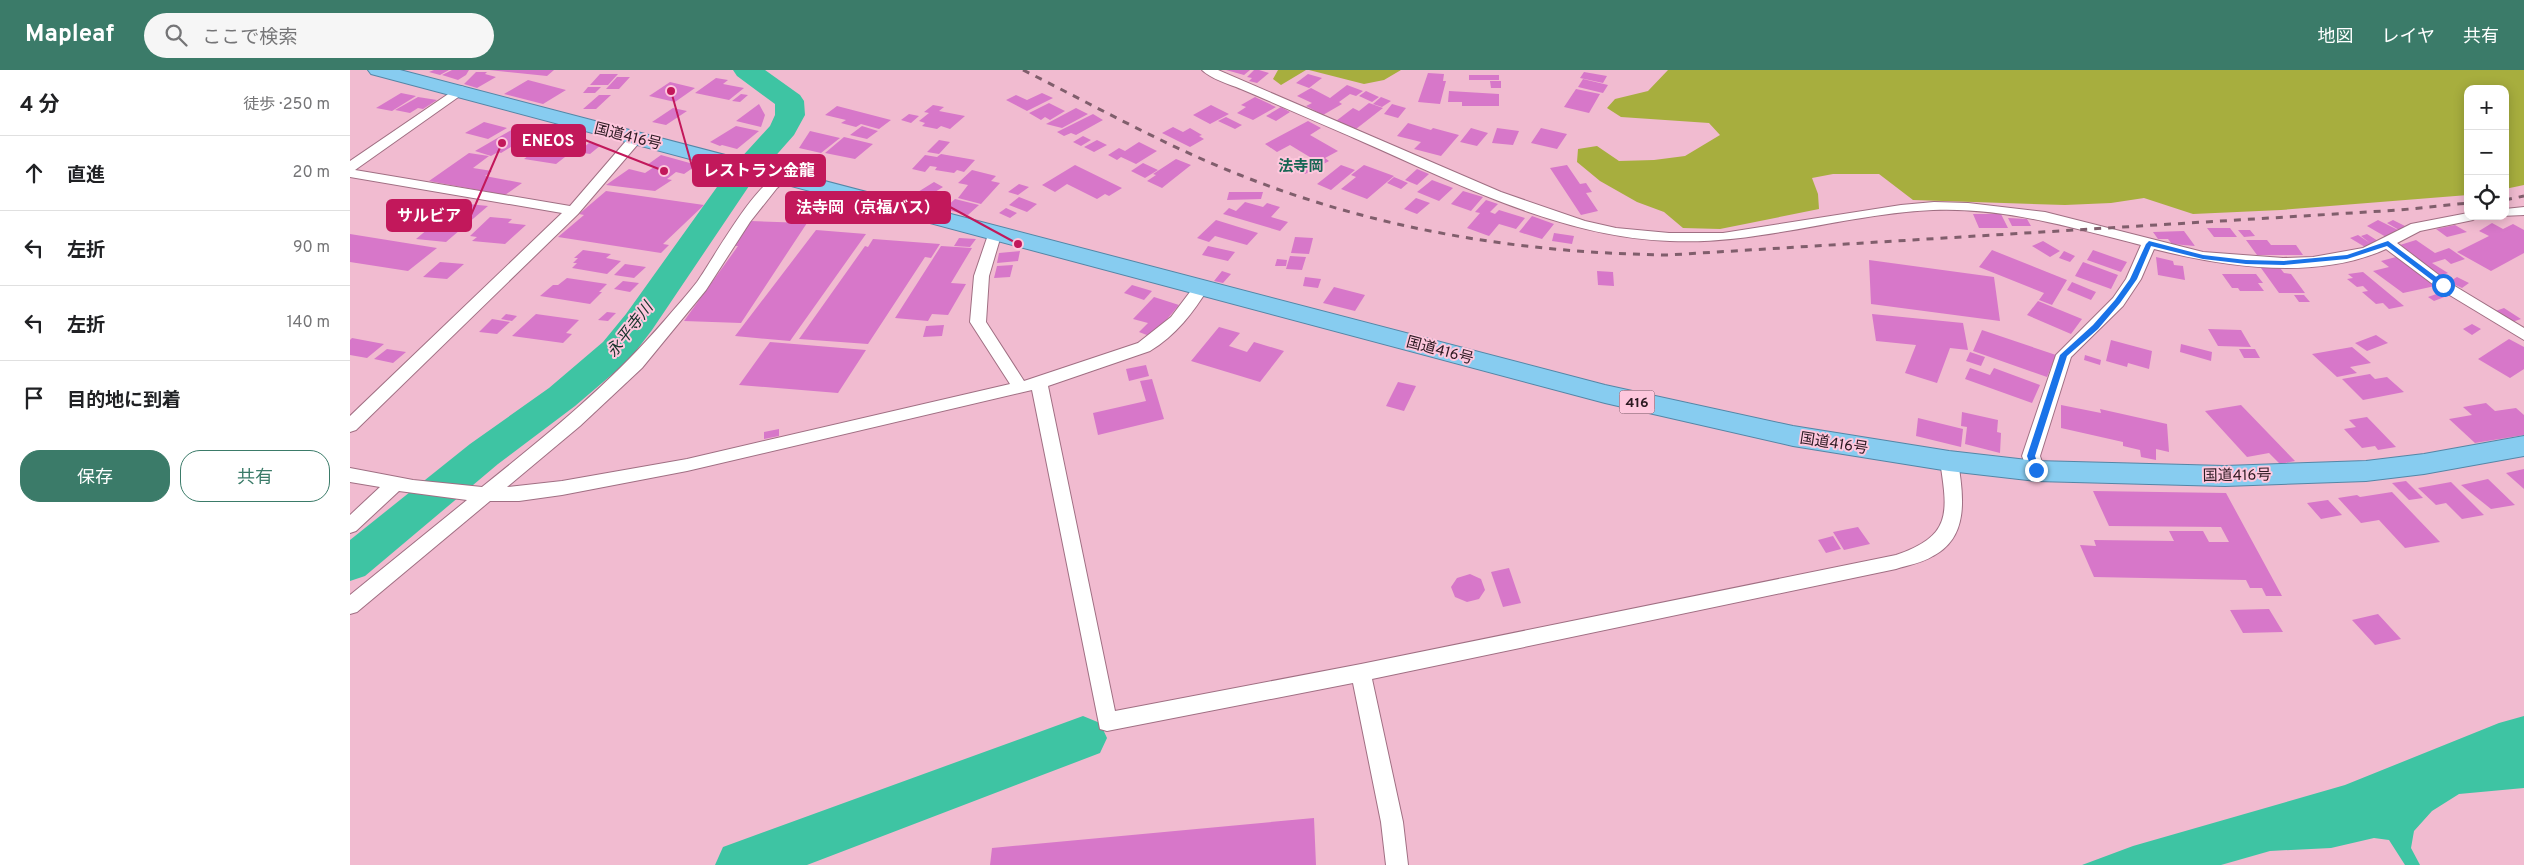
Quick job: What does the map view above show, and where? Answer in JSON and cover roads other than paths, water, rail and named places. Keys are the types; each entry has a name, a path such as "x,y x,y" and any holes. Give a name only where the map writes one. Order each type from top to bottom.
{"highway":[{"name":"国道416号","path":"378,70 460,90 566,121 726,161 1604,394 1793,436 1949,461 2036,470 2225,476 2366,471 2424,464 2524,446"}],"street":[{"path":"1208,70 1496,195 1582,225 1616,232 1669,237 1724,236 1809,222 1934,206 2045,216 2203,257 2246,262 2284,263 2347,257 2388,244 2416,227 2464,218"},
{"path":"350,167 460,90"},
{"path":"350,426 573,211 637,138"},
{"path":"350,173 573,211"},
{"path":"350,606 481,494 574,422 636,364 701,287 744,220 772,186 777,175"},
{"path":"2509,212 2524,210"},
{"path":"995,232 988,248 978,322 1020,387"},
{"path":"2036,470 2031,456 2064,355 2095,327 2118,302 2133,279 2149,244"},
{"path":"2388,244 2443,285 2524,335"},
{"path":"350,475 404,486 481,494 519,494 687,465 1039,383 1144,347 1160,338 1191,304 1201,287"},
{"path":"1039,383 1107,722 1361,673 1896,562 1931,549 1948,532 1956,508 1949,461"},
{"path":"350,526 404,486"},
{"path":"1361,673 1392,822 1397,865"}],"waterway":[{"name":"永平寺川","path":"350,564 484,454 562,397 616,351 639,322 738,180 783,129 790,115 790,101 747,70"},
{"path":"741,865 1083,738"}],"railway":[{"path":"1023,70 1212,164 1292,194 1397,224 1451,235 1559,249 1668,255 2400,210 2464,203"},
{"path":"2509,199 2524,196"}],"place":[{"name":"レストラン金龍","path":"671,91"},
{"name":"サルビア","path":"502,143"},
{"name":"ENEOS","path":"664,171"},
{"name":"法寺岡（京福バス）","path":"1018,244"}],"district":[{"name":"法寺岡","path":"1301,166"}]}
